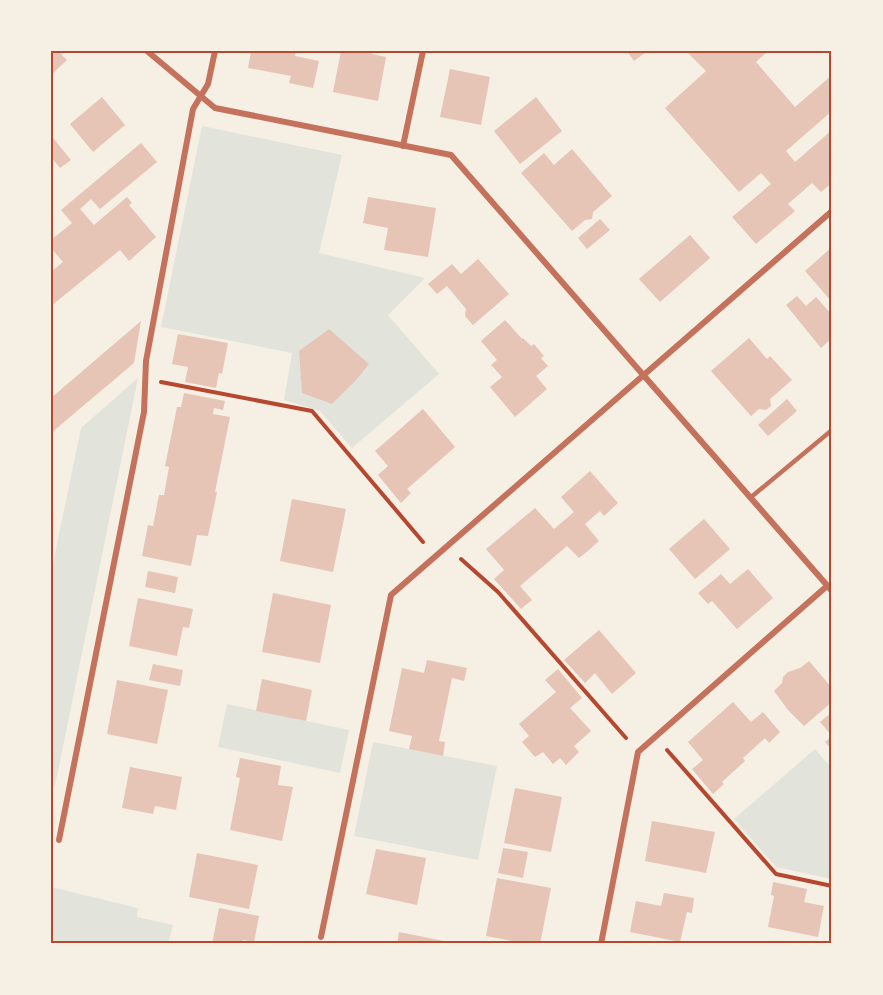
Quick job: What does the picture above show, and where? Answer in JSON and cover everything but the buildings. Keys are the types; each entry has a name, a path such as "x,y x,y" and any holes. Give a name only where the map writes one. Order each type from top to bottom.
{"street":[{"path":"147,51 215,108 451,155 832,591"},
{"path":"59,840 144,412 146,361 193,109 208,84 215,51"},
{"path":"403,146 423,51"},
{"path":"321,936 391,595 832,211"},
{"path":"601,944 638,752 827,585"}],"lane":[{"path":"750,498 832,430"}],"path":[{"path":"146,379 312,411 435,556"},
{"path":"447,547 498,592 638,752"},
{"path":"655,736 776,874 832,886"}],"shaded area":[{"path":"202,126 342,155 319,253 425,278 388,315 439,374 352,448 320,411 284,400 292,353 161,327"},
{"path":"138,378 55,786 51,789 51,573 81,428"},
{"path":"227,704 349,730 340,773 218,747"},
{"path":"373,742 497,766 478,860 354,836"},
{"path":"815,749 832,769 832,879 776,867 734,819"},
{"path":"51,887 138,908 137,917 173,925 168,944 51,944"}]}
